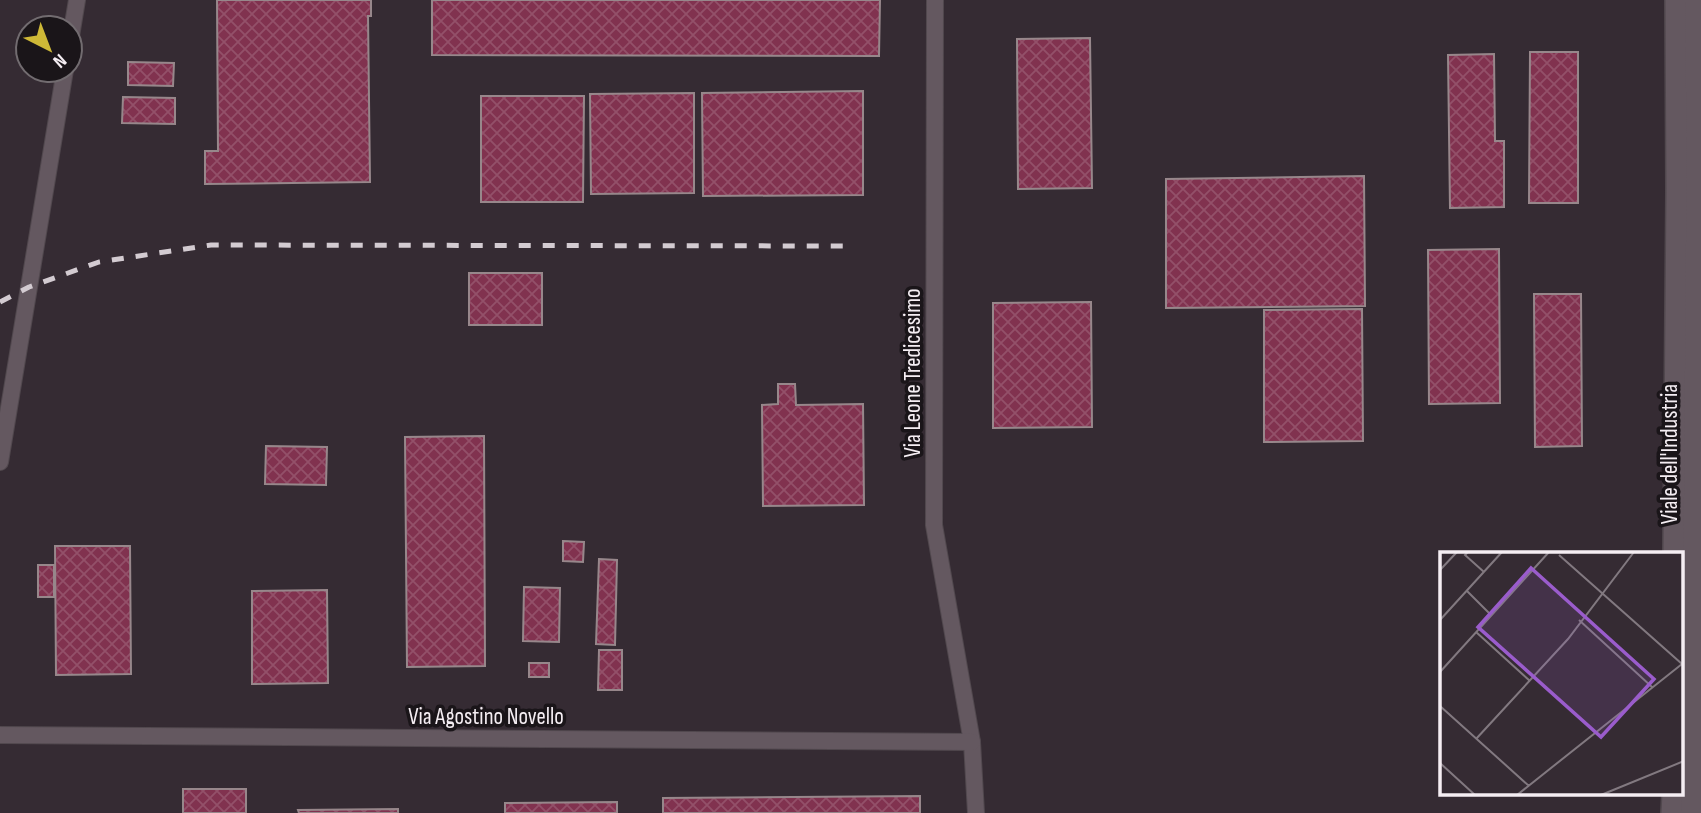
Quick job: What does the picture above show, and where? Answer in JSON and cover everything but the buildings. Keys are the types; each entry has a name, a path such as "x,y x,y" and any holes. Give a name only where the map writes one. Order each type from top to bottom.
{"main road":[{"name":"Viale dell'Industria","path":"1674,552 1676,0"},
{"name":"Viale dell'Industria","path":"1692,813 1699,180 1696,0"}],"street":[{"name":"Via Leone Tredicesimo","path":"935,0 934,525 972,742 976,813"},
{"path":"0,462 63,84"},
{"name":"Via Agostino Novello","path":"0,734 972,742"}],"railway":[{"path":"0,302 29,287 99,262 211,245 847,246"}]}
